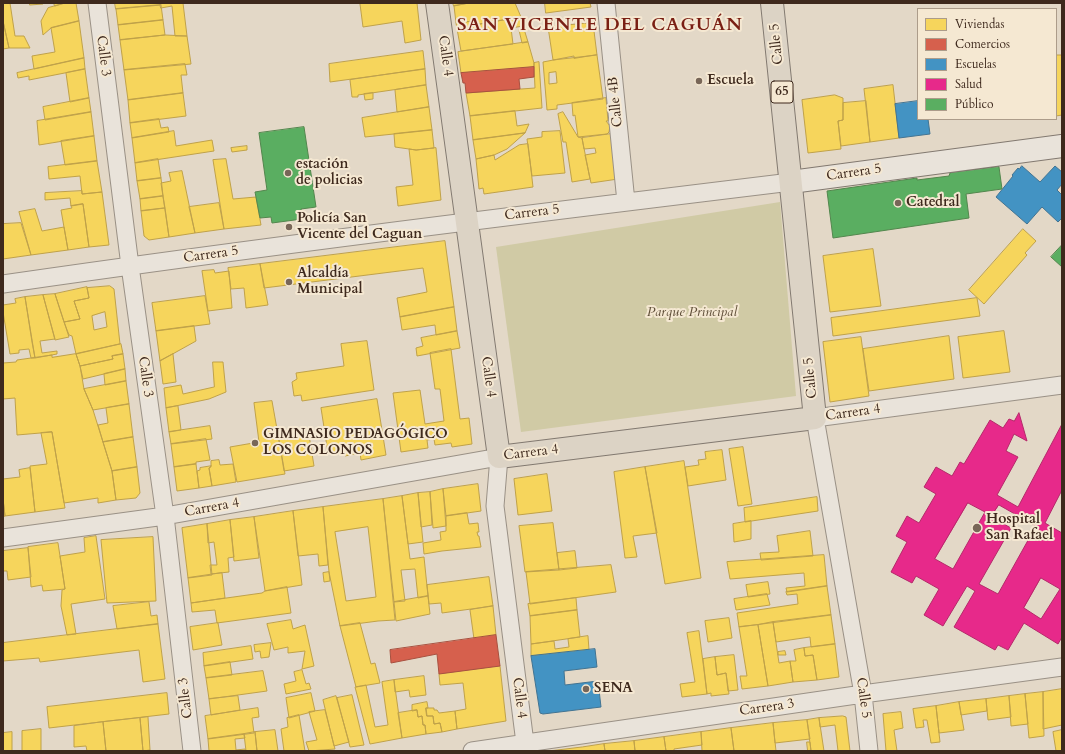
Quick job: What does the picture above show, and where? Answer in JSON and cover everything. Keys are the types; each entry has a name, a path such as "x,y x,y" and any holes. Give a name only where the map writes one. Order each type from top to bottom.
{"main road":[{"name":"Calle 4","path":"437,3 499,457"},
{"name":"Calle 5","path":"772,3 815,418"},
{"name":"Carrera 5","path":"791,182 1062,146"},
{"name":"Carrera 4","path":"499,457 815,418"}],"street":[{"name":"Calle 3","path":"97,3 130,266 164,516 192,751"},
{"name":"Calle 4B","path":"606,3 626,202"},
{"name":"Carrera 5","path":"3,284 467,221 791,182"},
{"name":"Carrera 4","path":"815,418 1062,385"},
{"name":"Calle 5","path":"815,418 863,694 869,751"},
{"name":"Carrera 4","path":"3,538 164,516 499,457"},
{"name":"Calle 4","path":"499,457 495,506 525,747"},
{"name":"Carrera 3","path":"472,751 525,747 863,694 1062,667"}],"green space":[{"name":"Parque Principal","path":"780,202 796,396 521,432 496,247"}],"building: Viviendas":[{"path":"3,3 10,3 15,36 24,36 30,48 9,48 3,21"},
{"path":"30,3 43,3 43,4 30,5"},
{"path":"54,3 65,3 55,6"},
{"path":"65,3 76,3 79,21 51,28 43,35 41,21 48,8"},
{"path":"115,3 160,3 161,5 116,9"},
{"path":"160,3 183,3 187,36 175,36 172,6 161,8"},
{"path":"417,3 421,40 405,43 402,21 363,27 360,4"},
{"path":"453,3 469,3 454,6"},
{"path":"469,3 515,3 521,17 473,25 473,21 456,23 454,6"},
{"path":"545,3 590,3 591,7 546,13"},
{"path":"161,5 163,20 118,25 116,9"},
{"path":"521,17 523,26 511,28 513,44 461,51 456,23 473,21 473,25"},
{"path":"163,20 165,35 120,40 118,25"},
{"path":"3,21 9,48 3,49"},
{"path":"79,21 84,58 34,69 32,56 55,52 51,28"},
{"path":"593,23 597,55 553,60 548,27"},
{"path":"524,29 528,42 522,43 519,30"},
{"path":"165,35 187,36 191,64 124,70 120,40"},
{"path":"528,42 534,67 461,73 458,52"},
{"path":"423,51 425,69 330,82 329,64"},
{"path":"597,55 603,99 557,105 557,109 547,110 543,62 574,56 574,58","holes":["556,72 557,83 549,84 549,73"]},
{"path":"1057,55 1062,55 1062,115 1057,116"},
{"path":"84,58 85,69 29,80 29,76 18,78 17,73"},
{"path":"539,62 542,108 470,116 466,93 535,88 534,63"},
{"path":"185,64 187,75 181,75 183,93 128,100 124,70"},
{"path":"85,69 89,98 70,102 66,73"},
{"path":"425,69 426,85 352,97 350,80"},
{"path":"426,85 429,107 397,112 395,90"},
{"path":"893,85 899,138 870,142 864,89"},
{"path":"183,93 186,116 130,123 128,100"},
{"path":"373,93 373,99 365,100 364,94"},
{"path":"835,95 843,98 843,120 838,121 841,149 808,153 802,100"},
{"path":"89,98 91,112 45,120 43,107"},
{"path":"606,98 608,121 606,121 610,126 609,132 607,134 578,137 575,115 573,116 572,103"},
{"path":"866,101 870,142 841,146 838,121 843,120 843,103"},
{"path":"429,107 432,130 365,137 362,118"},
{"path":"515,111 517,126 529,124 525,133 473,140 470,116"},
{"path":"91,112 94,136 39,145 37,121"},
{"path":"563,112 578,137 582,138 590,179 572,182 566,142 563,142 558,114"},
{"path":"159,119 161,128 168,127 169,132 132,138 130,123"},
{"path":"432,130 434,148 416,150 395,147 394,134"},
{"path":"174,131 176,146 212,140 214,151 135,163 132,138"},
{"path":"560,131 565,173 532,176 527,139 542,137 542,132"},
{"path":"525,133 507,149 494,155 476,159 473,140"},
{"path":"611,134 618,179 591,183 585,155 596,153 595,148 584,149 582,138"},
{"path":"94,136 97,161 65,165 61,141"},
{"path":"528,144 533,187 484,194 483,188 479,189 476,159 494,155 495,160 519,145"},
{"path":"247,146 247,150 232,152 231,148"},
{"path":"436,148 441,200 398,206 396,187 413,185 409,149 416,150"},
{"path":"158,159 161,178 137,181 135,163"},
{"path":"226,159 233,199 256,197 261,225 224,229 213,160"},
{"path":"97,161 102,192 82,194 80,176 49,179 48,167"},
{"path":"182,171 195,233 169,237 161,183 171,181 169,173"},
{"path":"161,178 163,196 140,199 137,181"},
{"path":"82,191 82,194 102,192 109,245 89,247 83,204 71,206 70,198 45,200 45,193"},
{"path":"163,196 165,208 141,211 140,199"},
{"path":"219,203 224,229 195,233 189,207"},
{"path":"83,204 89,247 68,250 61,210 72,208 71,206"},
{"path":"165,208 169,237 149,240 144,236 141,211"},
{"path":"35,209 42,231 64,227 68,250 31,255 19,212"},
{"path":"21,223 31,255 3,259 3,224"},
{"path":"1023,229 1036,241 1025,253 1027,255 984,304 969,290"},
{"name":"Alcaldía Municipal","path":"445,241 454,307 400,317 397,298 427,292 423,268 264,288 260,264"},
{"path":"873,249 881,306 830,312 823,256"},
{"path":"260,264 268,305 246,308 244,288 231,289 228,268"},
{"path":"214,270 215,273 229,271 232,308 208,311 202,271"},
{"path":"110,286 114,289 120,344 76,354 72,336 69,335 64,322 80,319 74,301 89,298 87,288","holes":["105,312 107,327 94,330 92,316"]},
{"path":"87,287 89,298 74,301 80,319 64,322 55,294"},
{"path":"55,294 69,337 55,340 43,295"},
{"path":"43,295 55,339 40,341 42,353 57,351 57,354 35,358 25,297"},
{"path":"205,296 210,324 156,331 152,303"},
{"path":"25,297 35,358 31,358 29,349 19,350 19,353 10,354 3,312 3,305 16,303 15,299"},
{"path":"977,298 980,316 833,336 831,318"},
{"path":"454,307 457,331 436,335 435,325 402,330 400,317"},
{"path":"194,326 196,341 160,361 156,331"},
{"path":"457,331 460,348 417,356 416,348 423,346 421,338"},
{"path":"1004,331 1010,372 963,378 958,337"},
{"path":"949,336 954,379 869,391 863,349"},
{"path":"861,337 869,396 830,402 823,342"},
{"path":"367,341 374,390 302,401 301,395 294,396 292,382 297,379 296,373 344,366 341,344"},
{"path":"121,344 123,354 112,356 113,359 80,366 76,354"},
{"path":"451,349 460,419 469,418 472,444 452,447 451,443 435,445 434,439 427,440 428,448 401,452 393,393 420,390 425,424 444,421 440,389 435,389 430,353"},
{"path":"76,354 80,366 84,389 93,410 112,471 116,500 98,503 98,498 64,503 52,432 17,435 15,398 3,399 3,363 52,355 52,357"},
{"path":"123,354 125,369 83,379 80,366 113,359 112,356"},
{"path":"173,354 176,382 163,384 160,361"},
{"path":"213,362 223,362 226,392 209,399 166,408 164,388 181,385 183,394 214,387"},
{"path":"125,369 126,381 105,385 104,374"},
{"path":"126,381 129,404 93,410 84,389"},
{"path":"377,399 386,455 361,460 360,453 345,456 342,451 328,453 321,408"},
{"path":"272,401 285,474 237,482 230,447 259,442 254,403"},
{"path":"129,404 133,437 103,442 98,425 108,423 106,408"},
{"path":"178,406 181,430 169,432 166,408"},
{"path":"210,426 212,439 171,444 169,432"},
{"path":"52,432 65,508 35,512 30,466 47,464 41,433"},
{"path":"309,435 314,466 284,471 279,440"},
{"path":"133,437 137,467 112,471 103,442"},
{"path":"206,439 210,460 196,462 196,464 174,467 171,444"},
{"path":"743,447 752,504 738,506 729,449"},
{"path":"722,450 726,480 688,486 685,467 699,465 698,460 706,459 705,452"},
{"path":"219,460 220,465 233,464 236,482 212,486 209,468 211,467 211,461"},
{"path":"684,461 701,578 665,584 645,467"},
{"path":"196,464 199,488 177,491 174,467"},
{"path":"211,466 209,468 212,486 199,488 197,471 200,470 200,468"},
{"path":"137,467 140,493 136,498 116,500 112,471"},
{"path":"645,467 657,533 633,536 637,557 625,558 614,472"},
{"path":"30,468 35,512 5,516 3,479 20,477 19,470"},
{"path":"547,474 552,511 518,515 514,479"},
{"path":"478,484 481,511 446,516 443,489"},
{"path":"443,489 446,526 433,528 430,492"},
{"path":"430,492 432,525 421,527 418,493"},
{"path":"418,493 423,542 408,544 402,496"},
{"path":"402,496 410,559 424,557 428,596 418,598 415,569 401,570 405,601 394,602 383,499"},
{"path":"817,497 818,511 745,522 744,508"},
{"path":"3,499 5,516 3,517"},
{"path":"383,499 395,620 340,626 329,572 323,507","holes":["368,527 376,597 346,601 335,532"]},
{"path":"323,507 328,565 319,566 318,554 298,556 293,511"},
{"path":"293,511 302,585 265,591 254,517"},
{"path":"467,513 469,524 478,523 479,532 477,532 481,547 424,554 423,543 441,540 440,532 446,531 446,516"},
{"path":"254,517 259,558 234,561 230,520"},
{"path":"230,520 234,557 228,558 229,572 211,574 210,565 217,565 214,542 208,543 207,524"},
{"path":"751,521 751,539 734,542 733,524"},
{"path":"553,523 559,570 525,572 519,526"},
{"path":"207,524 212,575 188,578 182,528"},
{"path":"810,531 813,556 761,560 760,553 779,552 777,536"},
{"path":"96,536 105,599 71,604 76,634 67,635 61,606 62,590 65,589 60,556 85,552 84,538"},
{"path":"153,537 156,601 107,603 101,540"},
{"path":"58,543 65,589 43,591 42,585 31,587 28,547"},
{"path":"28,548 31,577 8,580 7,571 3,571 3,551"},
{"path":"575,551 577,568 559,570 557,553"},
{"path":"824,555 827,586 787,592 786,588 805,586 804,573 730,579 727,562"},
{"path":"611,565 616,592 530,604 526,572"},
{"path":"329,572 330,581 324,582 323,573"},
{"path":"222,573 225,598 191,603 188,578"},
{"path":"489,577 493,606 442,613 441,603 429,604 427,585"},
{"path":"768,582 770,594 748,597 746,585"},
{"path":"827,586 831,615 739,627 737,613 798,604 797,594 787,595 786,592"},
{"path":"287,587 291,613 217,623 215,610 192,612 191,603 262,593 265,591"},
{"path":"767,594 770,605 736,610 734,599"},
{"path":"428,596 430,614 396,621 394,602"},
{"path":"576,598 577,610 530,616 528,604"},
{"path":"149,602 151,616 157,615 158,624 117,629 113,606"},
{"path":"493,606 496,635 474,639 470,610"},
{"path":"577,610 580,637 531,644 530,616"},
{"path":"831,615 835,644 811,647 810,637 776,642 773,622"},
{"path":"729,618 732,638 708,642 705,621"},
{"path":"291,620 293,629 305,625 314,666 302,669 305,651 288,653 288,647 274,650 267,624"},
{"path":"773,622 779,663 790,661 793,682 768,686 758,625"},
{"path":"218,623 222,645 193,650 190,627"},
{"path":"360,623 371,664 375,663 380,683 356,687 340,626"},
{"path":"158,624 165,679 143,682 139,650 40,662 39,658 3,661 3,643"},
{"path":"758,625 768,686 742,689 740,676 747,676 739,627"},
{"path":"699,631 707,694 682,697 680,684 695,682 687,633"},
{"path":"588,636 589,650 531,656 531,644 554,641 555,649 569,647 568,639"},
{"path":"271,643 269,657 261,658 260,651 255,652 254,645"},
{"path":"835,644 839,677 817,680 813,655 805,656 804,648"},
{"path":"251,646 253,659 204,666 203,653"},
{"path":"804,648 805,656 813,655 817,680 793,682 790,661 796,661 794,650"},
{"path":"785,651 786,655 778,655 778,652"},
{"path":"734,655 738,690 728,691 726,673 717,675 715,657"},
{"path":"715,657 717,675 726,673 729,694 711,696 711,693 707,694 703,659"},
{"path":"230,662 232,675 206,678 204,666"},
{"path":"500,666 506,721 457,729 455,711 466,709 463,683 440,685 439,674"},
{"path":"302,670 306,684 309,683 311,689 286,694 284,684 296,681 294,672"},
{"path":"263,671 267,691 209,699 206,678"},
{"path":"424,676 426,695 410,697 409,690 395,692 394,680"},
{"path":"394,680 402,738 370,744 355,687 366,685 375,727 388,725 382,682"},
{"path":"1062,689 1062,725 1043,729 1043,692"},
{"path":"1043,692 1044,736 1029,738 1025,694"},
{"path":"167,693 169,714 49,728 47,707"},
{"path":"311,693 315,711 289,718 286,698"},
{"path":"1025,694 1028,724 1011,726 1009,696"},
{"path":"352,695 364,745 350,747 337,698"},
{"path":"238,696 240,710 211,715 209,699"},
{"path":"336,696 349,742 334,746 323,700"},
{"path":"1009,696 1011,717 988,720 986,699"},
{"path":"986,699 987,711 961,715 959,702"},
{"path":"427,702 427,716 433,716 434,724 440,723 442,732 426,734 422,716 418,717 417,710 412,711 412,705"},
{"path":"959,702 964,730 939,733 936,706"},
{"path":"936,706 940,742 931,743 927,720 923,720 924,727 916,728 913,709"},
{"path":"258,708 259,717 252,718 254,733 208,739 205,716"},
{"path":"426,708 434,708 434,710 437,710 439,713 455,711 457,729 442,732 440,723 434,724 433,716 427,716"},
{"path":"325,710 335,749 309,751 306,742 317,740 309,712"},
{"path":"417,710 418,717 422,716 426,734 402,738 398,713"},
{"path":"901,712 903,728 894,730 897,751 886,751 883,714"},
{"path":"299,715 305,751 284,751 281,729 288,727 287,718"},
{"path":"148,717 150,750 143,751 140,718"},
{"path":"846,717 850,751 838,751 835,725 820,727 819,718"},
{"path":"140,718 143,751 106,751 103,722"},
{"path":"819,718 824,751 811,751 807,720"},
{"path":"807,720 810,739 775,743 773,723"},
{"path":"103,722 106,751 87,751 86,746 74,747 74,726"},
{"path":"773,723 776,751 734,751 731,728"},
{"path":"731,728 734,751 702,751 701,732"},
{"path":"41,729 41,751 22,751 22,731"},
{"path":"275,730 278,751 257,751 255,732"},
{"path":"1062,730 1062,751 1056,751 1053,732"},
{"path":"12,732 12,751 3,751 3,733"},
{"path":"255,732 257,751 246,751 244,734"},
{"path":"701,732 702,745 674,749 674,751 666,751 664,737"},
{"path":"244,734 245,738 235,739 236,750 245,749 246,751 209,751 208,739"},
{"path":"664,737 666,751 635,751 634,741"},
{"path":"634,741 635,751 605,751 604,744"},
{"path":"807,742 810,742 811,751 808,751"},
{"path":"604,744 605,751 549,751 582,747"}],"building: Comercios":[{"path":"534,67 534,77 519,79 520,89 466,93 465,83 463,83 461,73"},
{"path":"496,635 500,666 439,674 437,654 391,663 390,650"}],"building: Escuelas":[{"path":"917,101 917,120 928,120 930,134 899,138 895,104"},
{"path":"1022,166 1040,182 1055,166 1062,172 1062,184 1057,190 1062,195 1062,218 1058,222 1042,207 1027,224 996,197 1013,176 1012,175"},
{"path":"595,649 597,667 564,671 565,685 598,681 601,707 543,714 540,713 531,656"}],"building: Salud":[{"name":"Hospital San Rafael","path":"1019,413 1027,441 1014,434 1006,451 1018,457 997,495 1018,507 1062,424 1062,490 1045,523 1062,533 1062,637 1058,644 1024,623 1008,650 998,645 995,650 954,627 975,591 967,586 943,626 924,615 939,589 916,576 912,583 891,572 907,542 896,536 907,516 919,523 936,494 924,487 936,467 952,476 960,462 964,464 990,420 1003,428 1009,419 1014,421","holes":["968,503 985,512 953,569 935,559","999,505 1036,526 998,594 979,584 1011,528 991,517","1041,578 1060,589 1041,619 1024,608"]}],"building: Público":[{"name":"estación de policias","path":"304,127 316,207 301,209 302,219 272,223 271,217 260,218 255,192 267,190 259,133"},
{"name":"Catedral","path":"999,167 1002,189 966,194 969,218 833,238 827,191 917,178 917,180 949,176 950,173"},
{"path":"1062,245 1062,267 1051,257"}],"place":[{"name":"Escuela","path":"699,81"},
{"name":"estación de policias","path":"288,173"},
{"name":"Catedral","path":"898,203"},
{"name":"Policía San Vicente del Caguan","path":"289,227"},
{"name":"Alcaldía Municipal","path":"289,282"},
{"name":"GIMNASIO PEDAGÓGICO LOS COLONOS","path":"255,443"},
{"name":"Hospital San Rafael","path":"977,528"},
{"name":"SENA","path":"586,689"}],"district":[{"name":"SAN VICENTE DEL CAGUÁN","path":"600,26"}]}
